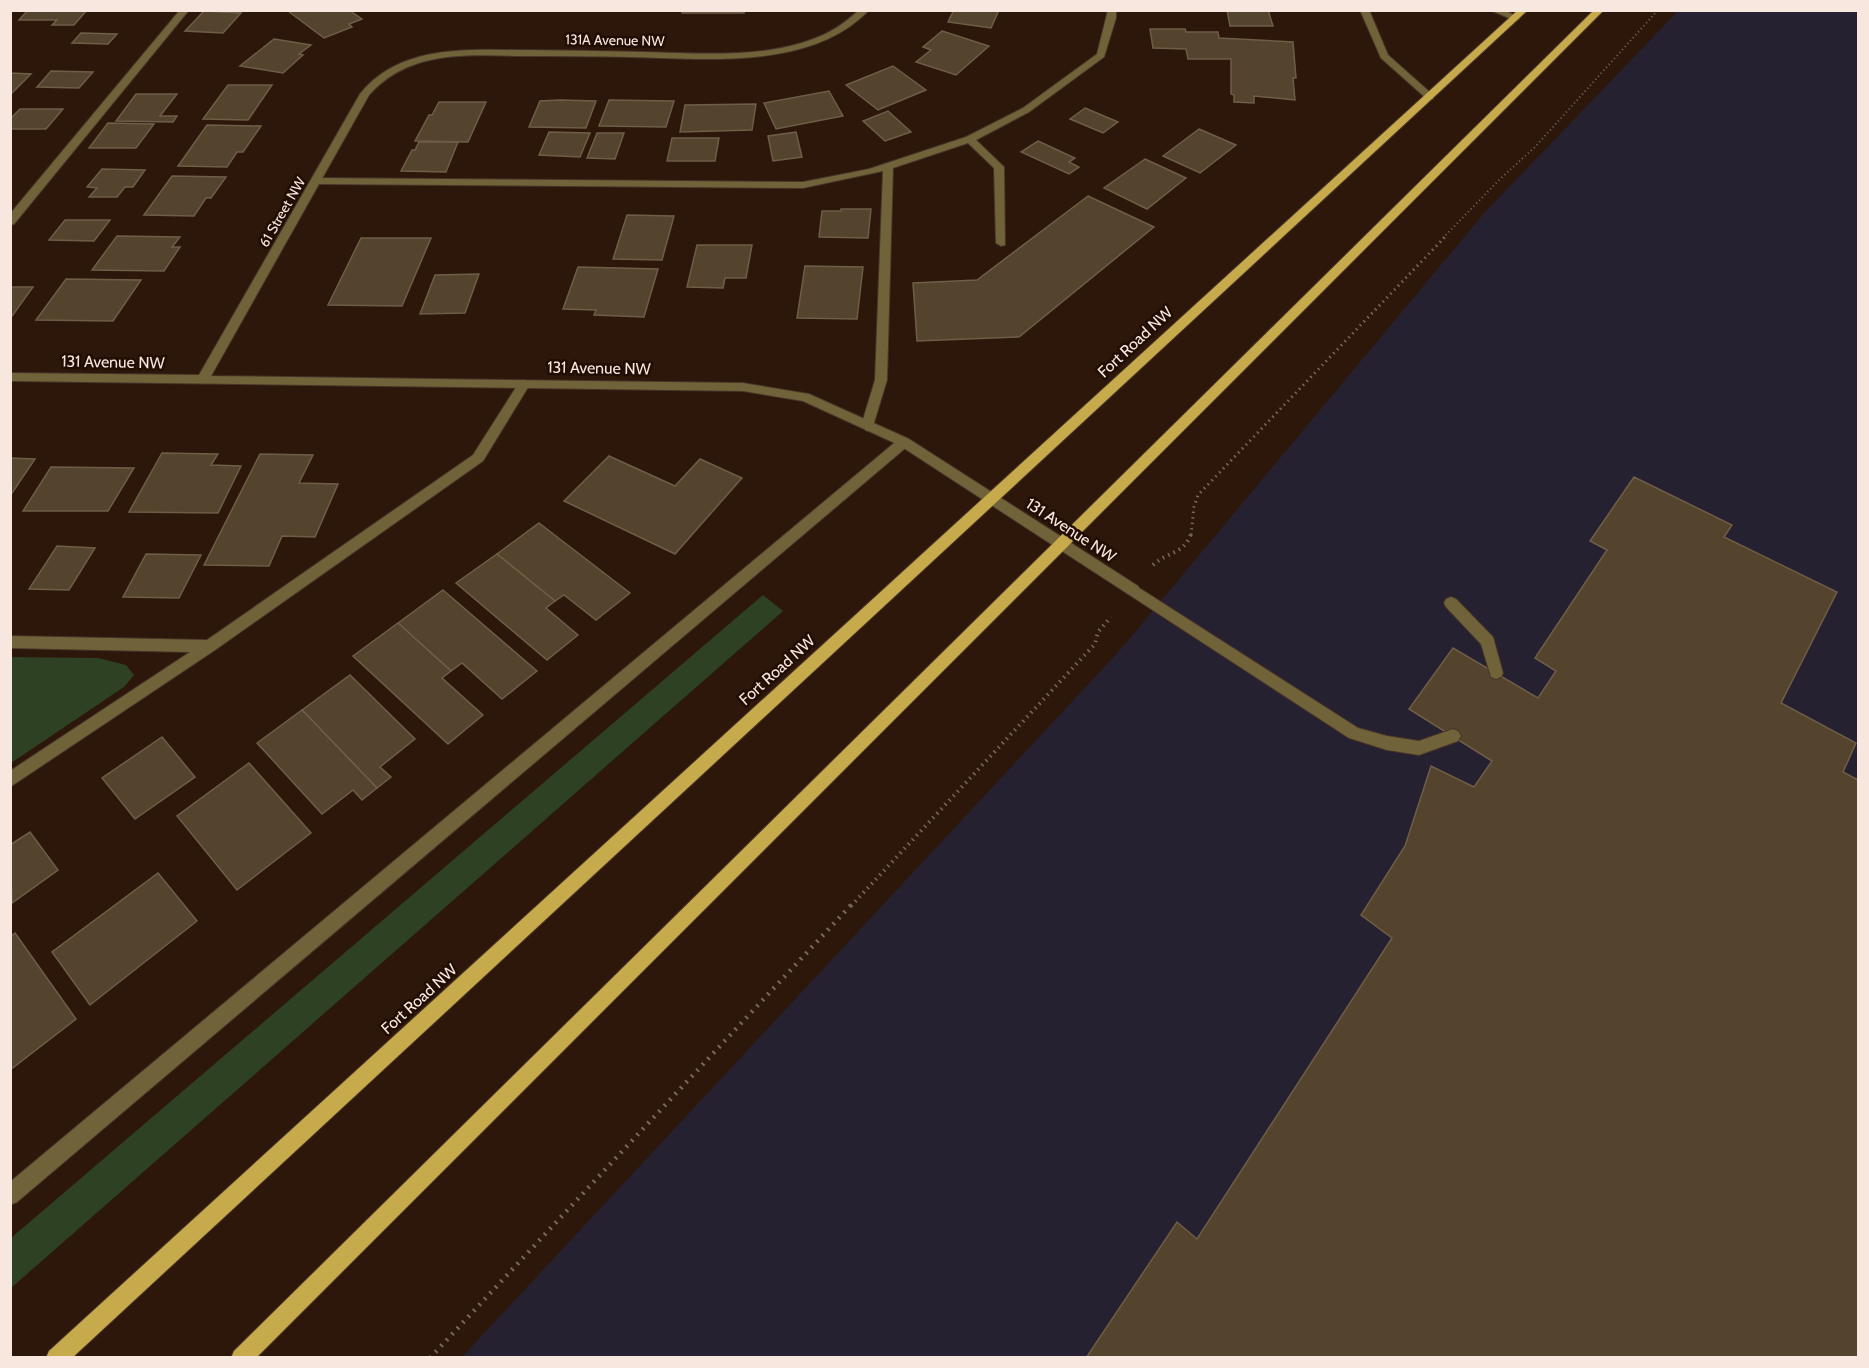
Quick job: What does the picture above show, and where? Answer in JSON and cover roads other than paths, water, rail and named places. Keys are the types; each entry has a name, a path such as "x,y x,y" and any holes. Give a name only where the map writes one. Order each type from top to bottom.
{"main road":[{"path":"241,1358 1600,10"},
{"name":"Fort Road NW","path":"56,1358 1520,14"}],"street":[{"path":"10,222 185,10"},
{"name":"131A Avenue NW","path":"396,67 425,57 463,52 741,55 790,49 834,35 855,23 865,10"},
{"path":"317,181 803,185 871,172 970,140 1026,110 1101,55 1112,18 1112,10"},
{"path":"1364,10 1384,56 1430,97"},
{"path":"1494,10 1520,14"},
{"name":"61 Street NW","path":"202,379 365,94 377,79 396,67"},
{"path":"970,140 999,167 1001,243"},
{"path":"867,426 881,380 888,167"},
{"name":"131 Avenue NW","path":"10,377 743,387 805,397 904,442 1354,733 1387,743 1419,748 1453,736"},
{"path":"10,780 210,646 478,458 524,384"},
{"path":"10,1196 904,442"},
{"path":"1451,603 1488,641 1496,673"},
{"path":"10,642 210,646"}]}
